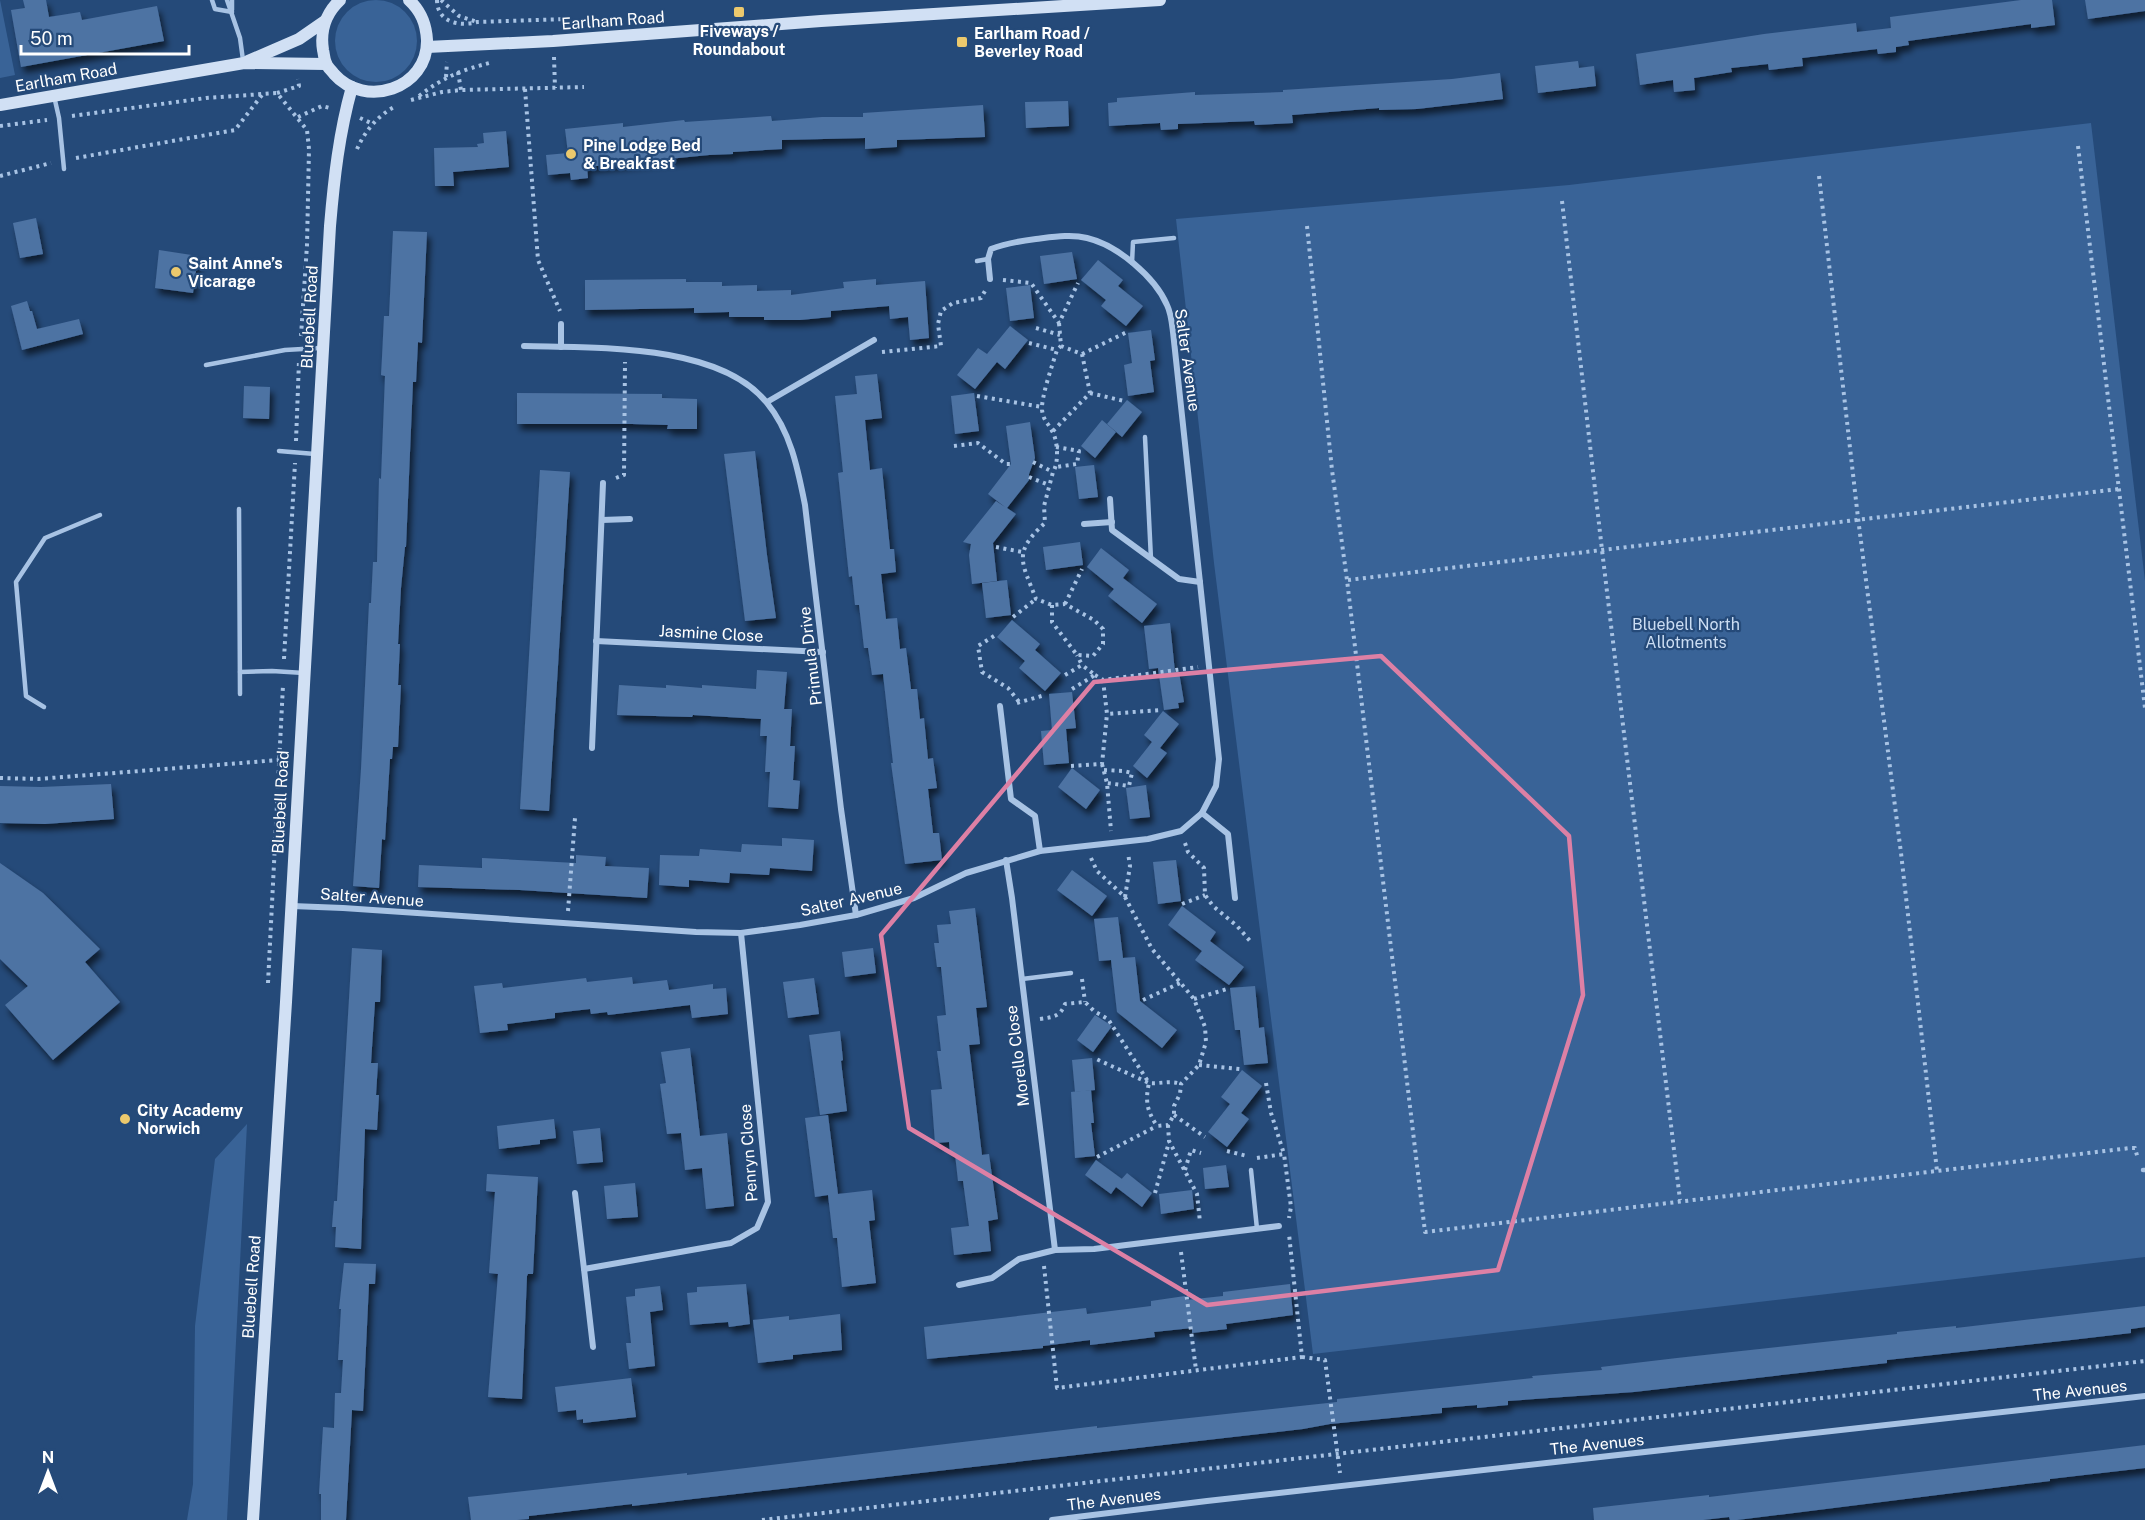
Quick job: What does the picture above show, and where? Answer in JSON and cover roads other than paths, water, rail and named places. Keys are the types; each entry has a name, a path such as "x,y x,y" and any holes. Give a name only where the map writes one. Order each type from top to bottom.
{"main road":[{"path":"340,0 326,21 322,45 326,64 340,80 352,87 374,92 397,87 416,74 423,61 427,48 426,27 418,9 409,0"},
{"name":"Earlham Road","path":"427,48 523,43 1050,3 1160,0"},
{"name":"Earlham Road","path":"244,63 299,39 326,21"},
{"name":"Earlham Road","path":"0,105 244,63 326,64"},
{"name":"Bluebell Road","path":"253,1520 335,170 352,87"}],"street":[{"name":"Salter Avenue","path":"291,906 741,933 856,915 914,898 966,873 1040,851 1148,838 1181,831 1202,813 1216,786 1219,759 1173,332 1168,306 1155,284 1132,263 1110,247 1088,238 1065,236 1005,243 991,249 988,259"},
{"path":"988,259 990,279"},
{"path":"561,324 561,347"},
{"path":"766,402 874,340"},
{"name":"Primula Drive","path":"524,346 626,349 669,354 710,365 742,381 766,402 782,425 796,462 806,505 841,809 856,915"},
{"path":"592,748 603,483"},
{"path":"1110,499 1112,530 1179,579 1200,582"},
{"path":"602,520 630,519"},
{"path":"1084,524 1112,522"},
{"name":"Jasmine Close","path":"596,640 823,652"},
{"path":"999,706 1011,799 1035,816 1040,851"},
{"path":"1202,813 1228,834 1235,898"},
{"name":"Morello Close","path":"1006,860 1054,1250"},
{"name":"Penryn Close","path":"584,1269 731,1243 757,1228 768,1202 741,933"},
{"path":"574,1193 593,1347"},
{"path":"959,1285 992,1278 1019,1259 1054,1250 1094,1249 1279,1226"},
{"name":"The Avenues","path":"1052,1520 2145,1396"}],"lane":[{"path":"212,0 215,9 232,12"},
{"path":"227,0 244,63"},
{"path":"232,0 232,12"},
{"path":"54,96 59,118 64,169"},
{"path":"1132,263 1133,242 1174,238"},
{"path":"977,261 988,259"},
{"path":"206,364 285,350 323,348"},
{"path":"1145,437 1151,559"},
{"path":"279,451 318,454"},
{"path":"239,509 240,694"},
{"path":"44,707 26,696 16,582 45,538 100,515"},
{"path":"240,672 304,674"},
{"path":"1022,979 1071,973"},
{"path":"1251,1170 1257,1229"}],"place":[{"name":"Fiveways / Roundabout","path":"739,12"},
{"name":"Earlham Road / Beverley Road","path":"962,42"},
{"name":"Pine Lodge Bed & Breakfast","path":"571,154"},
{"name":"Saint Anne’s Vicarage","path":"176,272"},
{"name":"City Academy Norwich","path":"125,1119"}],"park label":[{"name":"Bluebell North Allotments","path":"1686,633"}]}
